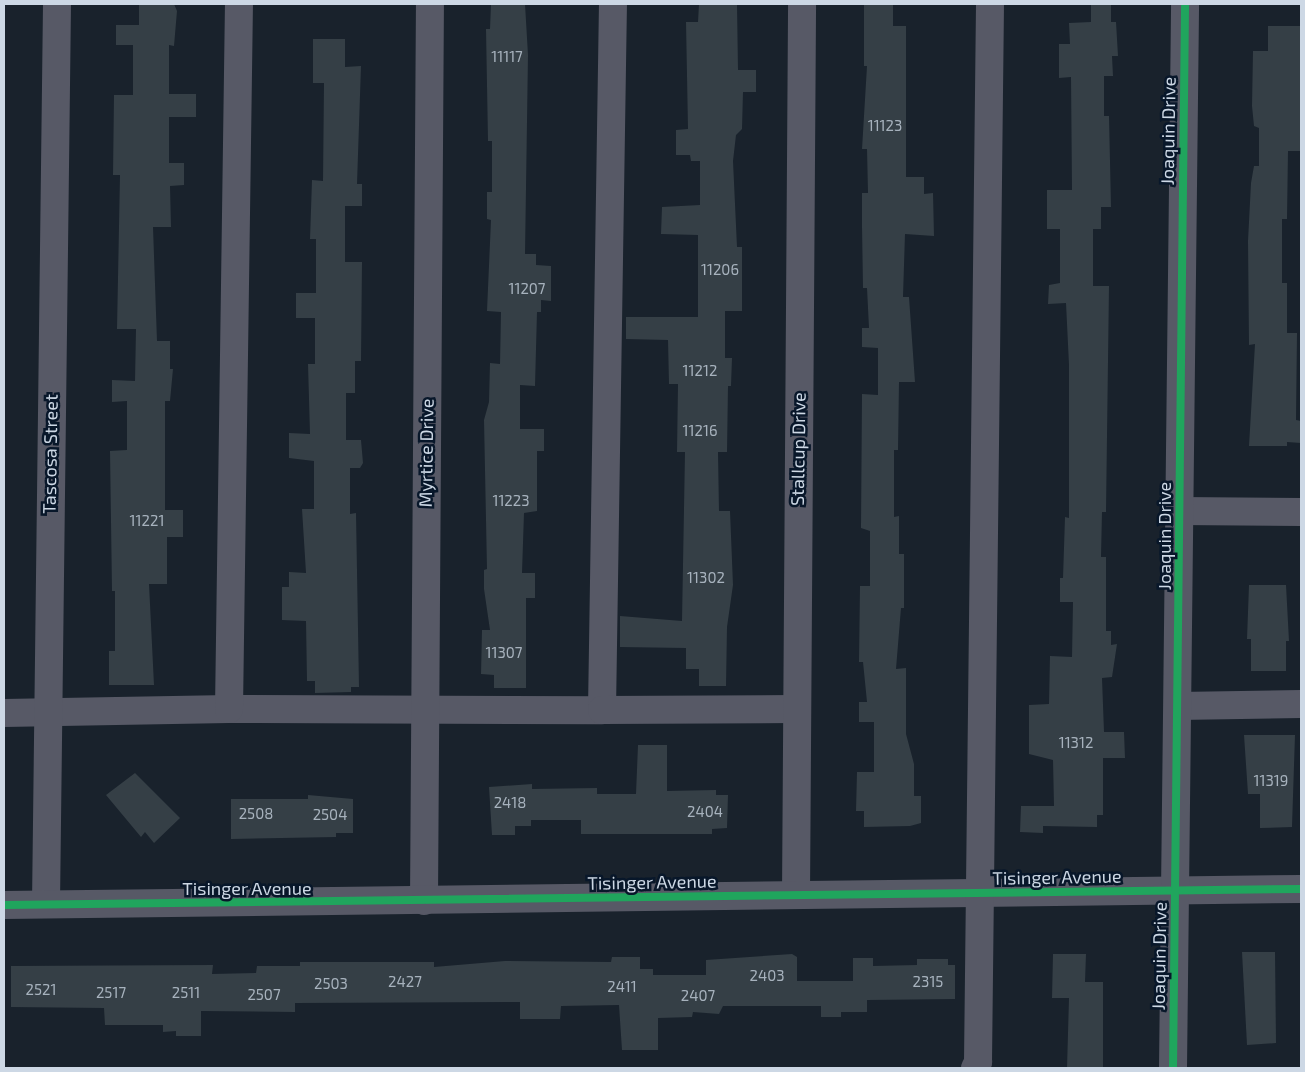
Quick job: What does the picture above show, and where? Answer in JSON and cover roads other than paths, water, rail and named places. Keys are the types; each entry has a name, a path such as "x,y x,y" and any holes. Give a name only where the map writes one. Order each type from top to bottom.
{"street":[{"name":"Tascosa Street","path":"46,904 57,4"},
{"path":"229,709 239,4"},
{"name":"Myrtice Drive","path":"424,901 430,4"},
{"path":"602,710 613,4"},
{"name":"Stallcup Drive","path":"796,895 795,709 802,4"},
{"path":"975,1068 978,1062 990,4"},
{"name":"Joaquin Drive","path":"1173,1068 1185,4"},
{"path":"1179,511 1301,512"},
{"path":"1178,706 1301,704"},
{"path":"4,713 424,708 602,710 795,709"},
{"name":"Tisinger Avenue","path":"4,905 1301,889"}]}
